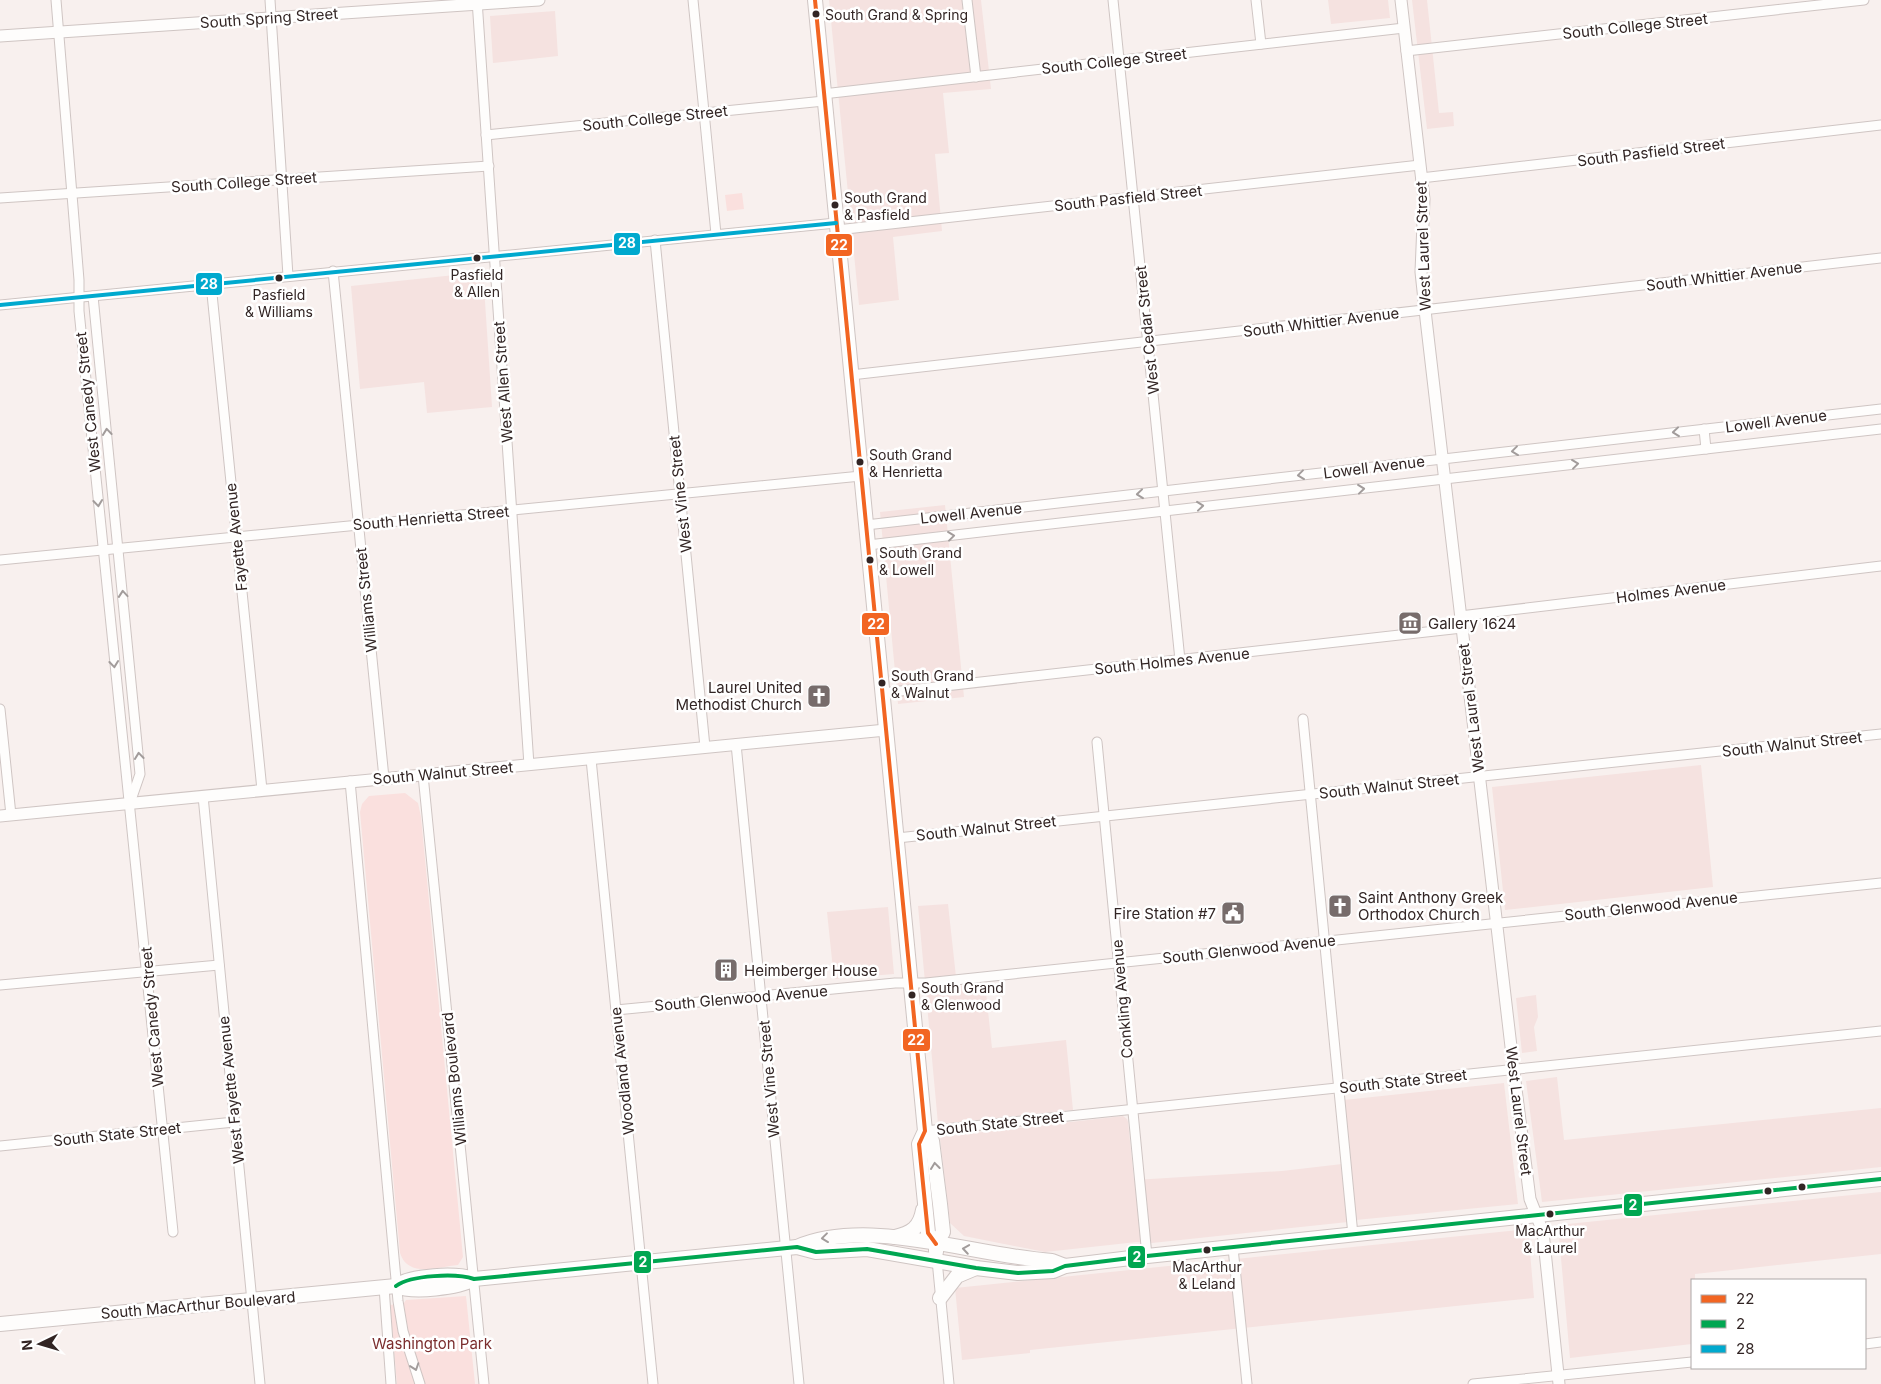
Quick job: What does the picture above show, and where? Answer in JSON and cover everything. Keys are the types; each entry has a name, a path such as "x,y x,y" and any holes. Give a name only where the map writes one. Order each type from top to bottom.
{"main road":[{"path":"815,0 925,1131 919,1144 928,1233 936,1244 937,1260"},
{"path":"925,1131 932,1140 943,1232 936,1244"},
{"name":"South MacArthur Boulevard","path":"0,1324 390,1287 404,1280 462,1275 474,1279 791,1248 816,1252 867,1249 976,1268 1034,1272 1053,1270 1065,1266 1147,1256 1881,1180"},
{"path":"893,1238 907,1234 916,1228 922,1219 924,1194"},
{"name":"South MacArthur Boulevard","path":"791,1248 814,1239 845,1235 870,1235 1052,1262 1065,1266"},
{"path":"940,1298 957,1276 976,1268"}],"street":[{"name":"West Canedy Street","path":"56,0 79,280 78,297 172,1232"},
{"path":"270,0 288,276"},
{"name":"South Spring Street","path":"0,36 477,2 539,0"},
{"path":"693,0 716,234"},
{"path":"968,0 976,76"},
{"name":"West Cedar Street","path":"1113,0 1180,660"},
{"path":"1256,0 1262,44"},
{"name":"West Laurel Street","path":"1401,0 1420,165 1424,214 1421,272 1442,460 1530,1199 1544,1232 1559,1380"},
{"name":"South College Street","path":"1406,51 1864,0"},
{"name":"West Allen Street","path":"477,2 529,764"},
{"name":"South College Street","path":"486,135 704,114 976,76 1404,28"},
{"name":"South Pasfield Street","path":"1421,178 1881,125"},
{"name":"South Pasfield Street","path":"0,305 716,234 836,227 1133,197 1420,165"},
{"name":"South College Street","path":"0,198 489,166"},
{"name":"West Vine Street","path":"655,240 705,747"},
{"name":"South Whittier Avenue","path":"851,375 1881,258"},
{"name":"Williams Street","path":"333,272 384,778"},
{"name":"Fayette Avenue","path":"211,284 262,790"},
{"name":"West Canedy Street","path":"94,296 140,774 130,803"},
{"name":"Lowell Avenue","path":"866,524 1881,409"},
{"path":"1704,429 1706,449"},
{"name":"Lowell Avenue","path":"868,545 1881,429"},
{"name":"South Henrietta Street","path":"0,560 862,476"},
{"name":"Holmes Avenue","path":"1460,616 1881,566"},
{"name":"South Holmes Avenue","path":"883,693 1462,628"},
{"path":"0,709 5,816"},
{"path":"1303,719 1353,1235"},
{"name":"South Walnut Street","path":"5,816 886,730"},
{"name":"South Walnut Street","path":"897,838 1881,734"},
{"name":"Conkling Avenue","path":"1097,742 1147,1256"},
{"name":"West Vine Street","path":"736,744 791,1248 798,1384"},
{"name":"Woodland Avenue","path":"591,759 652,1384"},
{"name":"Williams Boulevard","path":"423,775 484,1384"},
{"path":"350,782 390,1287 391,1384"},
{"name":"West Fayette Avenue","path":"203,796 260,1384"},
{"name":"South Glenwood Avenue","path":"616,1010 911,984 1881,883"},
{"path":"0,985 220,964"},
{"name":"South State Street","path":"925,1131 1881,1031"},
{"name":"South State Street","path":"0,1146 234,1122"},
{"path":"1233,1248 1247,1384"},
{"path":"937,1260 948,1384"},
{"path":"390,1287 420,1384"},
{"path":"1866,1344 1881,1342"},
{"path":"1474,1384 1559,1380 1691,1362"}],"shaded area":[{"path":"829,0 981,0 991,89 943,93 949,153 935,154 942,231 893,237 899,300 859,305"},
{"path":"1328,0 1388,0 1390,18 1331,24"},
{"path":"1412,0 1427,0 1439,113 1453,112 1454,126 1427,129"},
{"path":"555,11 558,56 493,63 490,16"},
{"path":"483,272 492,407 427,413 424,382 360,389 351,286"},
{"path":"945,505 964,697 898,704 880,512"},
{"path":"1701,765 1713,887 1505,910 1492,787"},
{"path":"948,904 957,986 985,983 992,1048 1066,1040 1073,1110 938,1124 918,906"},
{"path":"888,907 894,974 834,979 827,912"},
{"path":"1536,995 1538,1017 1534,1027 1537,1051 1522,1053 1516,998"},
{"path":"1557,1077 1564,1140 1881,1108 1881,1167 1542,1202 1526,1081"},
{"path":"1504,1083 1518,1204 1356,1220 1344,1100"},
{"path":"1123,1116 1128,1122 1134,1180 1282,1171 1342,1164 1348,1222 1152,1243 1137,1242 1045,1252 964,1236 950,1223 941,1137"},
{"path":"1881,1192 1881,1254 1695,1274 1695,1279 1691,1279 1691,1344 1570,1358 1558,1225"},
{"path":"1528,1229 1534,1298 1030,1350 1030,1353 962,1360 955,1288"}],"green space":[{"path":"742,193 744,209 727,211 725,195"},
{"path":"405,793 418,803 421,817 463,1257 458,1265 433,1269 409,1266 400,1253 360,812 362,804 369,796"},
{"name":"Washington Park","path":"466,1296 475,1384 397,1384 390,1305 404,1303 406,1300"}],"transit line":[{"name":"22","path":"815,0 925,1131 919,1144 928,1233 936,1244"},
{"name":"28","path":"0,305 836,223"},
{"name":"2","path":"396,1286 403,1282 423,1277 456,1276 474,1279 797,1247 816,1252 867,1249 976,1268 1018,1273 1053,1271 1065,1266 1147,1256 1881,1179"}],"place":[{"name":"South Grand & Spring","path":"816,14"},
{"name":"South Grand & Pasfield","path":"835,205"},
{"name":"Pasfield & Allen","path":"477,258"},
{"name":"Pasfield & Williams","path":"279,278"},
{"name":"South Grand & Henrietta","path":"860,462"},
{"name":"South Grand & Lowell","path":"870,560"},
{"name":"Gallery 1624","path":"1410,623"},
{"name":"South Grand & Walnut","path":"882,683"},
{"name":"Laurel United Methodist Church","path":"819,696"},
{"name":"Saint Anthony Greek Orthodox Church","path":"1340,906"},
{"name":"Fire Station #7","path":"1233,913"},
{"name":"Heimberger House","path":"726,970"},
{"name":"South Grand & Glenwood","path":"912,995"},
{"name":"MacArthur & Laurel","path":"1550,1214"},
{"name":"MacArthur & Leland","path":"1207,1250"}]}
